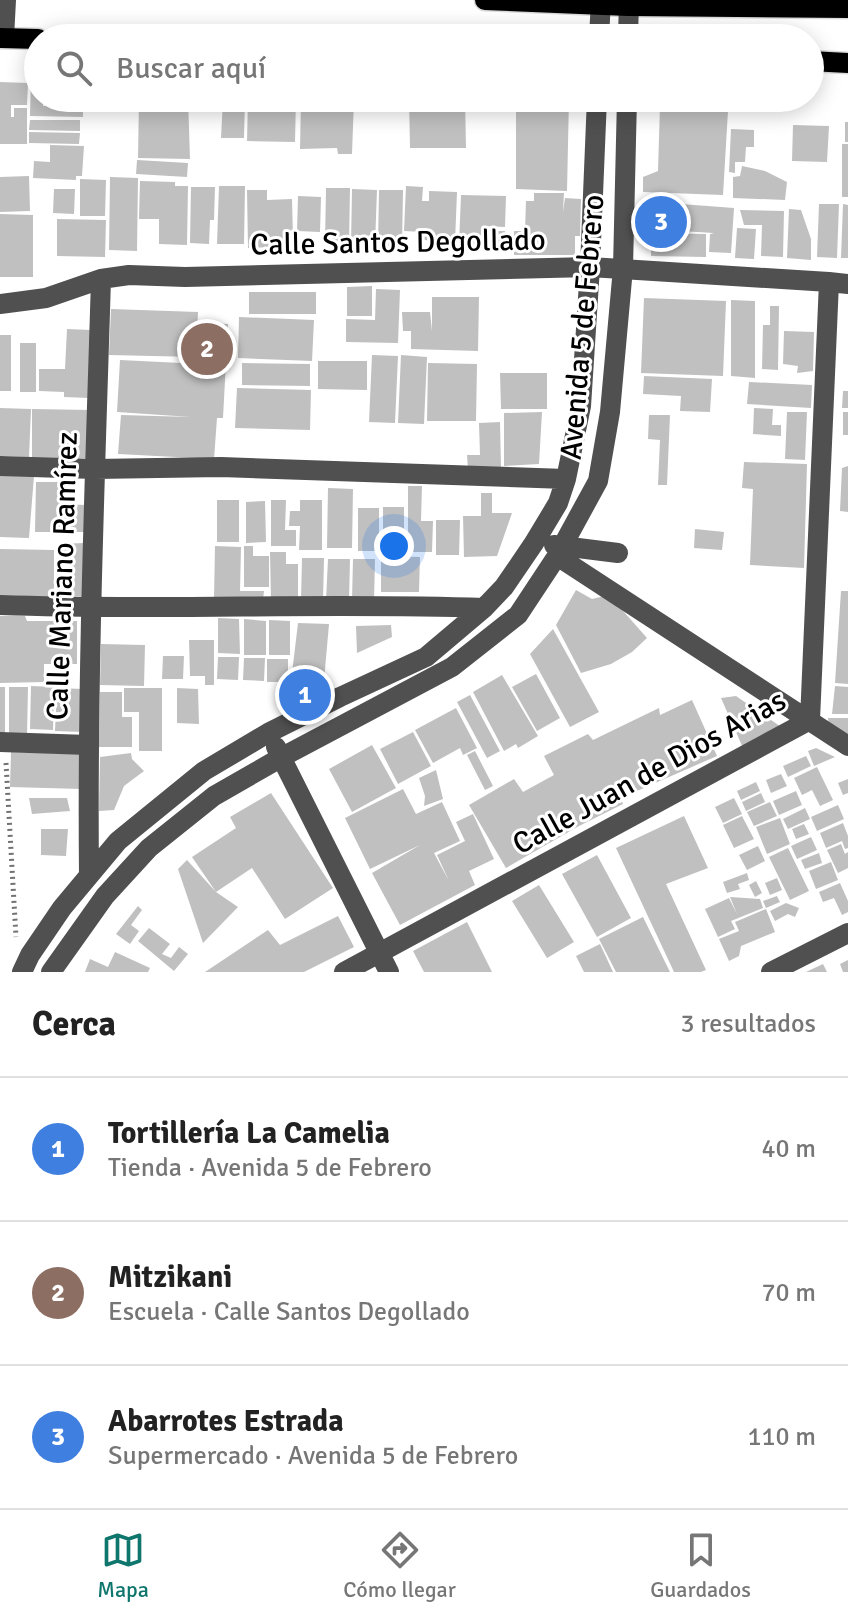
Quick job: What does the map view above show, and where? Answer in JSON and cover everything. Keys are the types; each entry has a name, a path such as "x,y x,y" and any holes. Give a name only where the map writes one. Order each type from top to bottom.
{"main road":[{"path":"485,0 848,8"},
{"path":"2,38 24,39"},
{"path":"824,62 848,63"}],"street":[{"path":"2,38 6,0"},
{"path":"600,24 601,2"},
{"path":"628,3 628,24"},
{"name":"Avenida 5 de Febrero","path":"22,972 62,908 118,841 204,771 268,733 426,657 504,587 534,543 558,503 581,406 596,112"},
{"name":"Avenida 5 de Febrero","path":"51,972 105,896 149,848 214,796 452,667 518,615 560,551 598,481 610,412 623,268 627,112"},
{"name":"Calle Santos Degollado","path":"0,304 46,298 101,279 129,275 185,277 590,267 838,283"},
{"name":"Calle Mariano Ramírez","path":"89,875 90,608 101,279"},
{"name":"Calle Juan de Dios Arias","path":"344,972 810,720 838,283"},
{"path":"0,466 95,469 221,467 566,479"},
{"path":"534,543 560,551 618,553"},
{"path":"560,551 848,746"},
{"path":"0,605 90,608 323,605 484,608"},
{"path":"268,733 389,972"},
{"path":"2,742 88,745"},
{"path":"771,972 848,933"}],"path":[{"path":"2,742 16,941"}],"building":[{"path":"0,82 24,83 24,105 11,105 11,117 14,117 14,108 24,108 27,112 27,144 0,144"},
{"path":"30,112 83,112 83,117 30,116"},
{"path":"139,112 188,112 190,159 138,158"},
{"path":"222,112 245,112 244,138 221,138"},
{"path":"248,112 296,112 295,142 247,141"},
{"path":"301,112 354,112 352,154 338,154 337,148 300,149"},
{"path":"409,112 465,112 466,148 410,148"},
{"path":"516,112 569,112 567,191 516,189"},
{"path":"660,112 728,112 723,195 643,192 643,177 658,171"},
{"path":"30,120 80,120 80,131 29,130"},
{"path":"845,122 848,122 848,142 845,142"},
{"path":"793,125 829,126 827,162 792,161"},
{"path":"731,129 754,130 754,147 746,147 745,162 735,162 735,173 729,172"},
{"path":"29,132 80,133 79,144 29,143"},
{"path":"842,144 848,144 848,197 842,197"},
{"path":"50,145 84,146 82,176 76,176 76,180 33,178 34,161 50,162"},
{"path":"137,160 188,163 187,177 136,174"},
{"path":"742,166 765,171 787,182 785,200 733,198 733,177 740,176"},
{"path":"29,176 30,211 0,212 0,177"},
{"path":"110,177 138,178 137,251 109,250"},
{"path":"80,179 106,180 105,216 80,216"},
{"path":"140,181 175,182 175,186 188,186 187,245 159,244 159,219 139,219"},
{"path":"219,186 245,186 244,244 217,244"},
{"path":"406,186 423,187 422,201 429,201 429,191 457,192 455,242 424,240 424,232 404,231"},
{"path":"191,187 215,187 214,220 210,220 209,244 190,243"},
{"path":"326,188 350,188 349,244 325,243"},
{"path":"54,189 75,189 74,214 53,213"},
{"path":"352,189 377,190 375,245 351,245"},
{"path":"247,190 267,190 267,200 292,199 293,237 274,247 248,248"},
{"path":"379,190 403,190 402,246 378,246"},
{"path":"534,193 564,193 563,212 565,198 581,199 580,236 575,236 575,255 514,255 514,231 525,231 526,201 534,201"},
{"path":"461,195 506,196 505,227 482,226 481,245 459,244"},
{"path":"298,196 321,197 320,232 297,231"},
{"path":"681,204 734,208 731,253 709,252 710,234 714,233 680,231"},
{"path":"819,204 839,204 837,258 817,257"},
{"path":"843,204 848,205 848,258 841,258"},
{"path":"789,209 801,210 811,239 811,260 787,258"},
{"path":"740,210 784,211 783,257 761,256 762,225 744,225"},
{"path":"0,214 33,215 33,277 0,277"},
{"path":"57,219 106,220 105,257 57,256"},
{"path":"737,228 756,229 754,259 735,258"},
{"path":"484,231 505,231 505,243 484,243"},
{"path":"651,233 706,234 706,257 651,256"},
{"path":"372,286 372,316 347,316 347,287"},
{"path":"376,289 400,290 398,343 346,342 346,319 375,320"},
{"path":"249,292 316,292 316,314 249,314"},
{"path":"432,297 479,297 478,351 411,349 411,331 403,331 402,312 430,312 432,331"},
{"path":"644,298 726,301 723,376 641,373"},
{"path":"731,300 755,301 755,378 731,376"},
{"path":"770,306 779,306 778,370 762,369 763,325 770,325"},
{"path":"111,309 198,312 196,357 109,355"},
{"path":"239,317 314,320 312,361 238,358"},
{"path":"203,323 228,324 223,418 217,418 214,459 118,454 121,415 191,417 117,412 120,360 201,364"},
{"path":"67,329 91,330 89,398 64,397 64,392 39,391 39,369 65,369"},
{"path":"784,331 814,332 813,371 797,373 798,366 783,364"},
{"path":"0,335 11,335 11,391 0,391"},
{"path":"20,343 36,343 36,392 20,392"},
{"path":"372,355 398,356 395,423 369,422"},
{"path":"401,355 427,357 424,424 398,423"},
{"path":"318,361 367,361 367,390 318,389"},
{"path":"242,363 310,364 310,386 242,385"},
{"path":"428,363 477,364 476,421 427,421"},
{"path":"500,373 547,373 547,409 501,409"},
{"path":"644,376 712,379 710,412 680,411 681,396 643,394"},
{"path":"749,382 812,385 811,408 747,404"},
{"path":"237,388 311,390 310,430 235,428"},
{"path":"843,391 848,391 848,408 842,408"},
{"path":"0,408 31,409 29,457 0,456"},
{"path":"754,408 773,409 772,425 781,425 781,436 753,434"},
{"path":"32,409 90,410 88,458 32,459"},
{"path":"542,412 539,464 504,466 504,413"},
{"path":"787,412 807,412 805,460 785,459"},
{"path":"843,412 848,412 848,435 843,435"},
{"path":"649,415 670,415 667,485 658,485 660,440 648,439"},
{"path":"500,422 501,468 468,469 467,455 480,455 479,423"},
{"path":"744,462 807,464 804,568 750,565 753,489 742,488"},
{"path":"848,466 848,512 840,511 842,468"},
{"path":"0,476 34,476 29,538 0,537"},
{"path":"36,482 60,482 61,504 86,505 86,532 35,532"},
{"path":"408,486 422,486 421,521 433,521 432,552 408,552"},
{"path":"328,488 353,489 352,548 327,548"},
{"path":"481,493 492,493 492,513 512,513 497,556 464,557 463,516 481,516"},
{"path":"217,500 239,500 239,542 217,542"},
{"path":"271,500 286,500 285,530 296,530 296,546 271,546"},
{"path":"300,500 322,500 322,550 299,550 300,526 289,526 290,511 300,511"},
{"path":"265,501 266,542 246,543 246,502"},
{"path":"383,507 404,507 404,550 383,550"},
{"path":"358,508 379,508 379,551 358,551"},
{"path":"436,520 460,520 459,555 436,555"},
{"path":"695,529 724,532 722,550 694,548"},
{"path":"84,543 84,596 58,596 58,544"},
{"path":"215,546 241,547 240,591 264,591 263,600 214,599"},
{"path":"244,546 253,546 253,556 269,556 269,587 244,587"},
{"path":"0,549 54,550 54,601 0,600"},
{"path":"270,552 286,552 286,564 298,564 298,601 271,601"},
{"path":"381,556 420,557 419,592 381,592"},
{"path":"302,558 324,558 323,600 301,600"},
{"path":"328,559 350,559 349,601 326,601"},
{"path":"353,559 375,559 374,601 352,600"},
{"path":"576,590 592,599 609,595 647,638 632,652 611,664 581,673 556,625"},
{"path":"841,591 848,591 848,684 835,683"},
{"path":"0,616 25,616 27,621 77,621 77,664 44,664 44,682 0,683"},
{"path":"218,618 239,619 240,654 218,653"},
{"path":"244,619 266,621 266,655 244,655"},
{"path":"269,620 290,621 290,655 269,655"},
{"path":"298,623 329,624 323,692 290,690"},
{"path":"391,625 392,637 357,653 356,626"},
{"path":"553,629 599,712 570,727 530,654"},
{"path":"189,640 214,640 214,685 205,685 205,676 190,676"},
{"path":"101,644 145,645 144,686 100,685"},
{"path":"163,656 184,656 183,679 162,679"},
{"path":"218,657 239,657 238,680 217,679"},
{"path":"244,658 265,658 264,681 243,680"},
{"path":"267,659 288,659 288,682 267,682"},
{"path":"536,674 560,718 537,731 512,687"},
{"path":"502,675 538,736 518,748 516,744 504,751 473,692"},
{"path":"31,686 54,687 53,730 30,729"},
{"path":"835,686 848,687 848,714 832,714"},
{"path":"0,687 5,687 5,734 0,734"},
{"path":"9,687 28,687 27,736 9,735"},
{"path":"57,688 83,689 82,732 55,731"},
{"path":"124,688 162,688 162,751 139,751 139,712 124,712"},
{"path":"177,688 198,689 199,724 177,723"},
{"path":"100,692 122,692 122,717 132,717 132,747 99,747"},
{"path":"470,695 500,751 487,758 457,702"},
{"path":"736,696 787,731 743,748 721,698"},
{"path":"692,700 717,756 621,798 623,804 506,868 469,805 514,779 523,792 554,775 544,756 588,734 593,740 659,708 660,715"},
{"path":"456,708 477,748 463,755 460,748 433,763 415,730"},
{"path":"828,718 848,718 848,740 829,728"},
{"path":"413,732 431,766 398,784 380,749"},
{"path":"372,745 396,788 352,812 329,769"},
{"path":"816,748 835,757 814,766 808,751"},
{"path":"475,751 493,786 485,790 467,755"},
{"path":"11,752 83,754 82,789 10,787"},
{"path":"131,753 132,759 144,771 124,786 114,810 99,811 100,757"},
{"path":"806,756 811,766 788,777 783,766"},
{"path":"817,767 833,800 820,806 812,790 802,795 794,778"},
{"path":"436,770 443,799 424,806 425,796 419,778"},
{"path":"781,774 787,786 771,793 766,780"},
{"path":"848,779 848,793 843,795 838,783"},
{"path":"756,782 760,791 741,800 737,791"},
{"path":"403,789 416,814 442,802 460,841 434,853 449,881 437,855 465,841 456,822 473,814 494,859 469,871 475,885 400,925 372,873 420,845 370,869 345,818"},
{"path":"796,791 802,805 779,815 773,801"},
{"path":"271,793 333,888 285,919 252,868 216,892 192,857 236,828 230,817"},
{"path":"761,793 765,802 746,811 742,802"},
{"path":"29,798 67,798 70,811 32,814"},
{"path":"734,798 742,814 723,823 715,807"},
{"path":"770,802 777,816 754,826 747,812"},
{"path":"838,805 844,819 817,831 811,817"},
{"path":"805,808 810,819 788,829 783,819"},
{"path":"684,816 708,868 666,884 706,970 701,972 674,972 616,848"},
{"path":"742,816 754,839 734,848 723,825"},
{"path":"780,818 790,844 767,854 756,827"},
{"path":"843,823 848,848 845,849 842,841 826,848 820,833"},
{"path":"804,824 809,834 796,839 792,829"},
{"path":"41,829 68,829 66,856 41,855"},
{"path":"811,837 817,850 797,859 791,846"},
{"path":"841,844 845,854 848,852 848,868 838,873 827,850"},
{"path":"758,846 765,861 747,870 739,855"},
{"path":"788,848 809,891 790,900 769,857"},
{"path":"819,853 822,863 805,869 801,860"},
{"path":"597,855 631,918 597,937 562,874"},
{"path":"187,860 216,892 238,907 203,943 178,869"},
{"path":"831,862 838,880 816,889 809,871"},
{"path":"747,873 749,880 738,884 740,889 727,893 723,882"},
{"path":"777,878 782,890 770,895 765,883"},
{"path":"756,881 762,893 755,897 749,885"},
{"path":"840,883 848,901 848,912 842,915 834,898 823,902 819,892"},
{"path":"539,885 574,942 547,958 512,901"},
{"path":"777,896 780,902 766,908 763,901"},
{"path":"730,897 760,899 763,908 731,921 735,929 718,937 705,909 729,898 737,914"},
{"path":"786,903 799,908 795,917 788,914 775,921 770,911"},
{"path":"138,906 142,910 131,925 139,931 130,944 116,934"},
{"path":"766,909 775,932 741,946 739,956 729,961 719,939 739,931 735,922"},
{"path":"338,916 354,947 304,972 205,972 268,930 280,945"},
{"path":"643,917 670,972 616,972 599,939"},
{"path":"467,922 492,972 424,972 413,951"},
{"path":"149,928 170,944 162,954 171,958 179,947 188,954 174,971 138,941"},
{"path":"600,944 613,972 584,972 576,956"},
{"path":"115,952 150,968 148,972 85,972 90,959 108,967"},
{"path":"848,960 848,972 843,972 840,964"},
{"path":"823,964 827,972 806,972"}],"place":[{"name":"Abarrotes Estrada","path":"661,222"},
{"name":"Mitzikani","path":"207,349"},
{"name":"Tortillería La Camelia","path":"305,695"}]}
